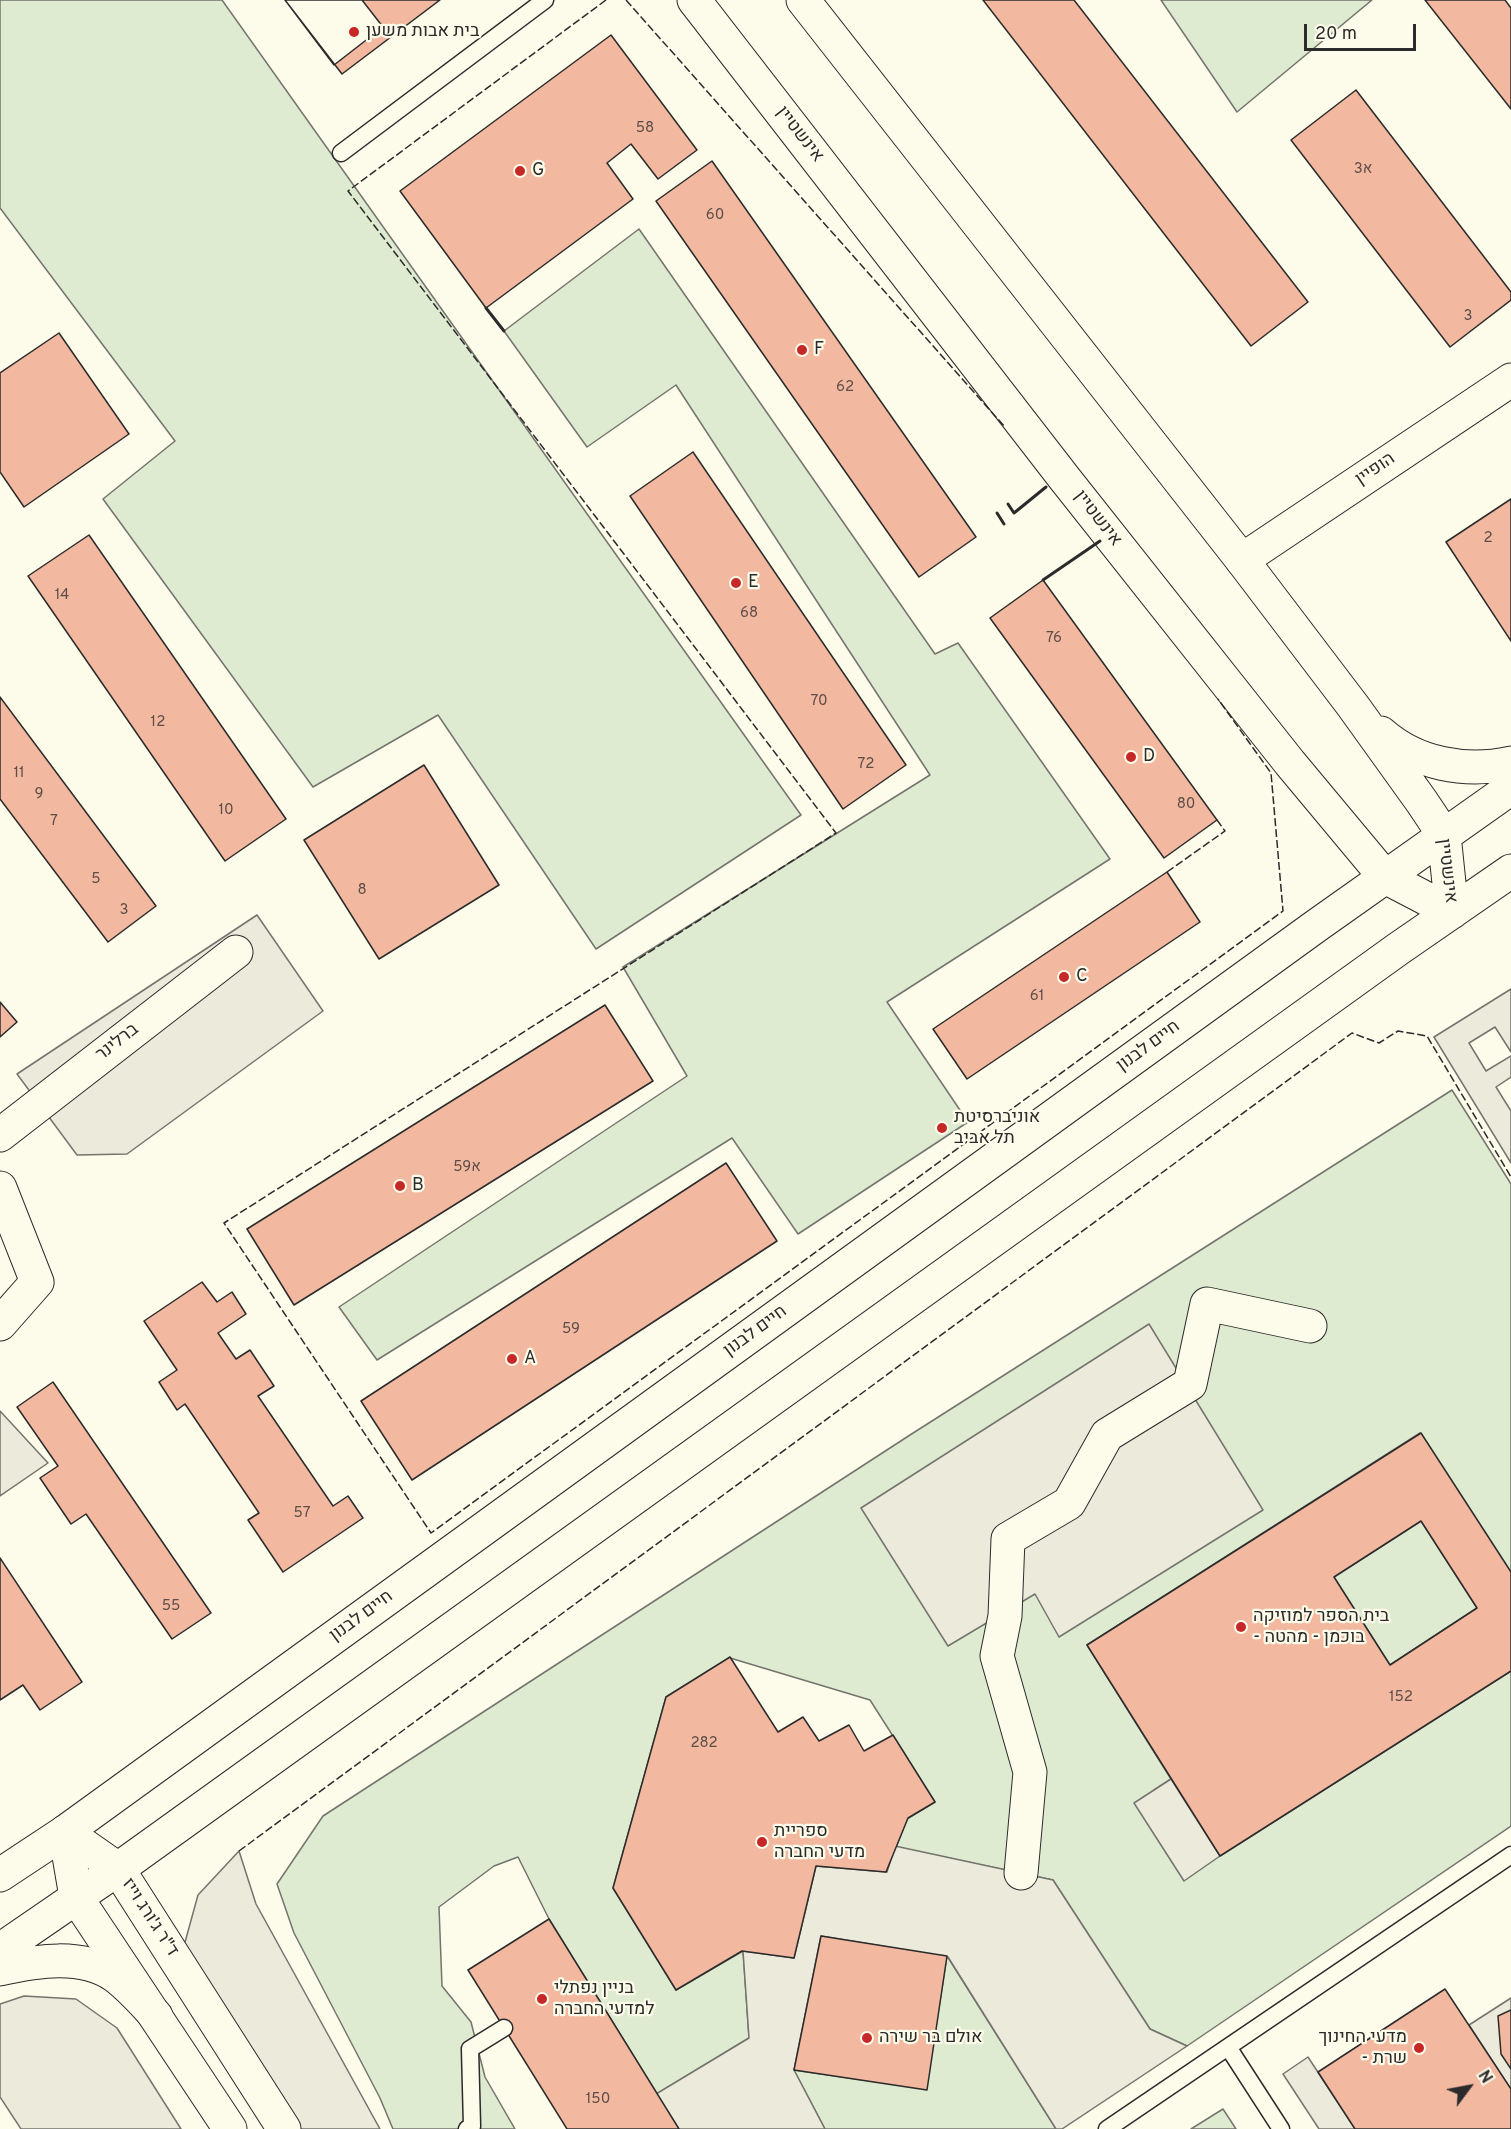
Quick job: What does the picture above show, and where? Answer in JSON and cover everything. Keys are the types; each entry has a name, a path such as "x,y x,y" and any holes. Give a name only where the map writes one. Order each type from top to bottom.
{"street":[{"name":"אינשטיין","path":"694,0 1290,764 1385,877 1452,912"},
{"name":"אינשטיין","path":"803,0 1242,560 1353,706 1444,835 1452,912"},
{"name":"הופיין","path":"1242,560 1511,380"},
{"path":"1353,706 1395,745 1427,759 1455,766 1478,767 1511,763"},
{"name":"חיים לבנון","path":"0,1875 65,1832 1511,788"},
{"path":"0,1950 118,1869 1511,871"},
{"name":"ברלינר","path":"0,1135 236,952"},
{"path":"0,1188 37,1282 0,1324"},
{"path":"1021,1873 1030,1772 997,1656 1005,1616 1008,1539 1069,1503 1107,1435 1190,1384 1207,1304 1310,1326"},
{"path":"65,1832 76,1897 230,2129"},
{"name":"ד\"ר ג'ורג וייז","path":"65,1832 118,1869 284,2129"},
{"path":"0,1969 33,1962 93,1965 115,1976 156,2016"}],"lane":[{"path":"340,153 545,0"},
{"path":"1107,2129 1511,1855"},
{"path":"468,2129 471,2126 471,2049 504,2028"},
{"path":"1228,2047 1281,2129"}],"green space":[{"path":"0,0 222,0 801,815 596,949 438,715 313,787 103,499 175,441 0,208"},
{"path":"1161,0 1372,0 1237,112"},
{"path":"639,229 935,654 958,643 1110,859 887,1002 968,1122 798,1234 732,1138 377,1360 339,1307 687,1076 623,967 930,775 676,385 587,447 504,331"},
{"path":"1452,1090 1511,1184 1511,1576 1420,1433 1087,1645 1171,1779 1154,1790 1220,1856 1511,1671 1511,1826 1187,2046 1150,2029 1053,1880 896,1847 907,1819 935,1802 870,1700 730,1658 666,1697 613,1888 676,1990 743,1951 749,2038 657,2094 549,1919 518,1857 494,1866 439,1907 442,1986 471,2022 485,2077 515,2129 393,2129 380,2098 294,1933 277,1884 323,1816 910,1435"},
{"path":"1421,1521 1477,1608 1390,1665 1334,1577"},
{"path":"947,1956 1056,2129 825,2129 794,2070 926,2089"},
{"path":"1223,2109 1236,2129 1191,2129"}],"shaded area":[{"path":"257,915 323,1011 127,1154 77,1155 17,1074"},
{"path":"1511,989 1511,1052 1495,1027 1469,1043 1486,1071 1511,1056 1511,1077 1496,1087 1511,1111 1511,1163 1434,1037"},
{"path":"1149,1324 1263,1510 1059,1637 1035,1594 948,1646 861,1508"},
{"path":"0,1411 48,1463 0,1496"},
{"path":"1171,1779 1220,1856 1184,1881 1134,1803"},
{"path":"895,1846 1053,1880 1150,2029 1187,2046 1062,2129 1056,2129 948,1957 821,1936 794,2070 825,2129 679,2129 656,2094 749,2038 743,1951 794,1958 816,1866 887,1872"},
{"path":"239,1851 256,1904 380,2129 284,2129 179,1964 198,1895"},
{"path":"24,1996 76,1999 117,2028 181,2129 21,2129 0,2097 0,2004"},
{"path":"1511,1998 1511,2089 1469,2025"},
{"path":"1308,2057 1355,2129 1319,2129 1283,2074"}],"building":[{"name":"בית אבות משען","path":"285,0 440,0 342,74"},
{"name":"בית אבות משען","path":"285,0 362,0 383,27 334,65"},
{"path":"983,0 1074,0 1308,302 1251,346"},
{"path":"1425,0 1505,0 1511,8 1511,109"},
{"name":"G","path":"611,35 697,150 658,179 631,144 607,163 633,199 486,308 400,191"},
{"path":"1356,90 1511,292 1511,300 1450,347 1291,140"},
{"name":"F","path":"712,161 976,537 919,577 656,201"},
{"path":"59,333 129,434 24,507 0,472 0,373"},
{"name":"E","path":"693,452 906,765 843,809 630,496"},
{"path":"1511,499 1511,641 1446,542"},
{"path":"89,535 286,819 225,861 28,576"},
{"name":"D","path":"1043,580 1217,820 1164,858 990,618"},
{"path":"0,697 156,906 108,942 0,799"},
{"path":"424,765 499,885 379,959 304,840"},
{"name":"C","path":"1167,872 1200,922 967,1079 933,1029"},
{"path":"0,1002 17,1022 0,1037"},
{"name":"B","path":"605,1005 653,1081 294,1305 247,1229"},
{"name":"A","path":"726,1163 777,1241 412,1480 361,1401"},
{"path":"202,1282 217,1302 232,1292 246,1314 218,1333 236,1359 250,1350 274,1386 258,1396 333,1506 348,1496 363,1518 283,1572 248,1520 259,1513 185,1404 177,1410 159,1382 177,1370 144,1321"},
{"path":"53,1382 211,1613 172,1639 86,1514 71,1524 40,1478 58,1466 17,1407"},
{"name":"בית הספר למוזיקה - בוכמן - מהטה","path":"1421,1433 1511,1572 1511,1671 1220,1856 1087,1645","holes":["1421,1521 1477,1608 1390,1665 1334,1577"]},
{"path":"0,1558 82,1682 40,1710 23,1685 0,1700"},
{"name":"ספריית מדעי החברה","path":"730,1657 778,1732 803,1717 819,1741 849,1725 864,1751 893,1735 935,1802 908,1818 886,1872 816,1866 794,1958 742,1951 676,1990 613,1888 666,1697"},
{"name":"בניין נפתלי למדעי החברה","path":"549,1919 679,2129 567,2129 468,1970"},
{"name":"אולם בר שירה","path":"821,1936 947,1956 927,2090 794,2070"},
{"name":"מדעי החינוך - שרת","path":"1445,1989 1511,2089 1511,2129 1355,2129 1318,2072"},
{"path":"1511,2010 1511,2069 1501,2054 1498,2016"}],"fence":[{"path":"606,0 348,191 836,833 224,1223 431,1533 1283,911 1271,773 1218,699"},
{"path":"626,0 1004,426"},
{"path":"1167,872 1225,831 1217,820"},
{"path":"239,1851 1352,1033 1379,1043 1398,1031 1427,1036 1511,1177"}],"wall":[{"path":"486,308 504,331"},
{"path":"1008,504 1014,513 1046,487"},
{"path":"997,513 1004,524"},
{"path":"1043,580 1100,541"}],"place":[{"name":"בית אבות משען","path":"354,32"},
{"name":"G","path":"520,171"},
{"name":"F","path":"802,350"},
{"name":"E","path":"736,583"},
{"name":"D","path":"1131,757"},
{"name":"C","path":"1064,977"},
{"name":"אוניברסיטת תל אביב","path":"942,1128"},
{"name":"B","path":"400,1186"},
{"name":"A","path":"512,1359"},
{"name":"בית הספר למוזיקה - בוכמן - מהטה","path":"1241,1627"},
{"name":"ספריית מדעי החברה","path":"762,1842"},
{"name":"בניין נפתלי למדעי החברה","path":"542,1999"},
{"name":"אולם בר שירה","path":"867,2038"},
{"name":"מדעי החינוך - שרת","path":"1419,2048"}]}
